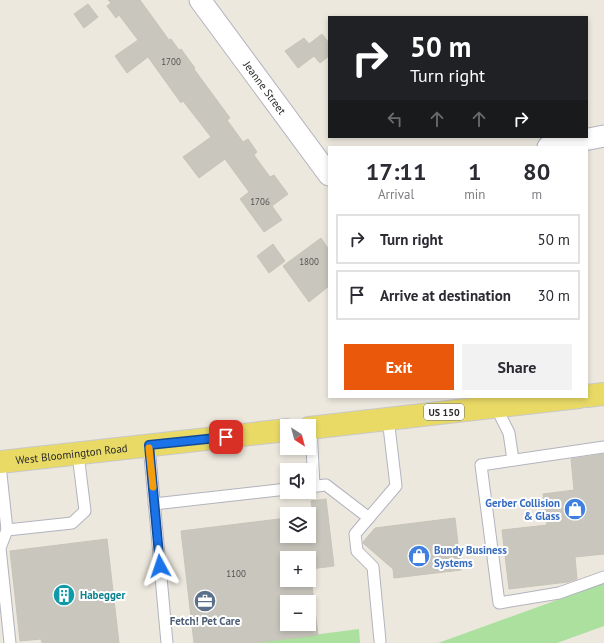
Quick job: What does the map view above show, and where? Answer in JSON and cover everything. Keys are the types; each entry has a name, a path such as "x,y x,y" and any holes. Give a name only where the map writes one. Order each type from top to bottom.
{"main road":[{"path":"588,396 604,394"},
{"name":"US 150","path":"316,427 493,402 562,398"},
{"name":"West Bloomington Road","path":"0,464 149,445 280,431"}],"street":[{"name":"Jeanne Street","path":"206,2 328,174"},
{"path":"553,146 604,136"}],"lane":[{"path":"493,402 509,433 513,460"},
{"path":"380,641 373,567 357,551 355,534 396,486 388,418"},
{"path":"149,445 167,643"},
{"path":"604,447 481,464 499,603 559,593 604,577"},
{"path":"7,530 72,524 84,511 78,454"},
{"path":"0,464 7,530 0,548 10,643"},
{"path":"316,486 326,485 369,518"},
{"path":"154,504 280,490"}],"green space":[{"path":"604,583 604,626 557,643 438,643"},
{"path":"359,629 360,643 251,643"}],"building":[{"path":"108,0 140,0 169,40 171,39 179,50 181,49 230,118 227,120 243,142 248,139 257,152 254,155 270,177 274,175 288,194 272,206 282,220 264,232 240,199 249,192 225,159 199,178 183,157 211,137 183,101 181,103 148,57 127,73 115,56 138,40 119,15 116,18 107,6 111,3"},
{"path":"88,4 98,17 84,28 74,14"},
{"path":"322,34 328,42 328,57 320,63 314,56 298,68 285,51 304,38 309,44"},
{"path":"321,238 328,248 328,287 309,302 283,266"},
{"path":"273,244 285,261 269,273 257,256"},
{"name":"Gerber Collision & Glass","path":"604,454 604,554 575,557 577,579 568,582 509,589 502,530 547,525 543,494 574,490 571,459"},
{"path":"326,499 334,566 316,568 316,551 280,551 280,587 312,587 313,595 280,595 280,631 316,631 316,618 318,635 251,643 194,643 181,531 280,519 280,543 316,543 316,507 312,507 311,501"},
{"name":"Bundy Business Systems","path":"455,518 461,570 394,578 393,569 363,543 375,528"},
{"name":"Habegger","path":"107,539 119,643 42,643 41,639 20,641 10,551"}],"slow traffic":[{"path":"149,448 153,487"}],"place":[{"name":"Gerber Collision & Glass","path":"575,509"},
{"name":"Bundy Business Systems","path":"419,556"},
{"name":"Habegger","path":"64,595"},
{"name":"Fetch! Pet Care","path":"205,601"}],"route":[{"path":"160,566 149,445 226,437"}]}
